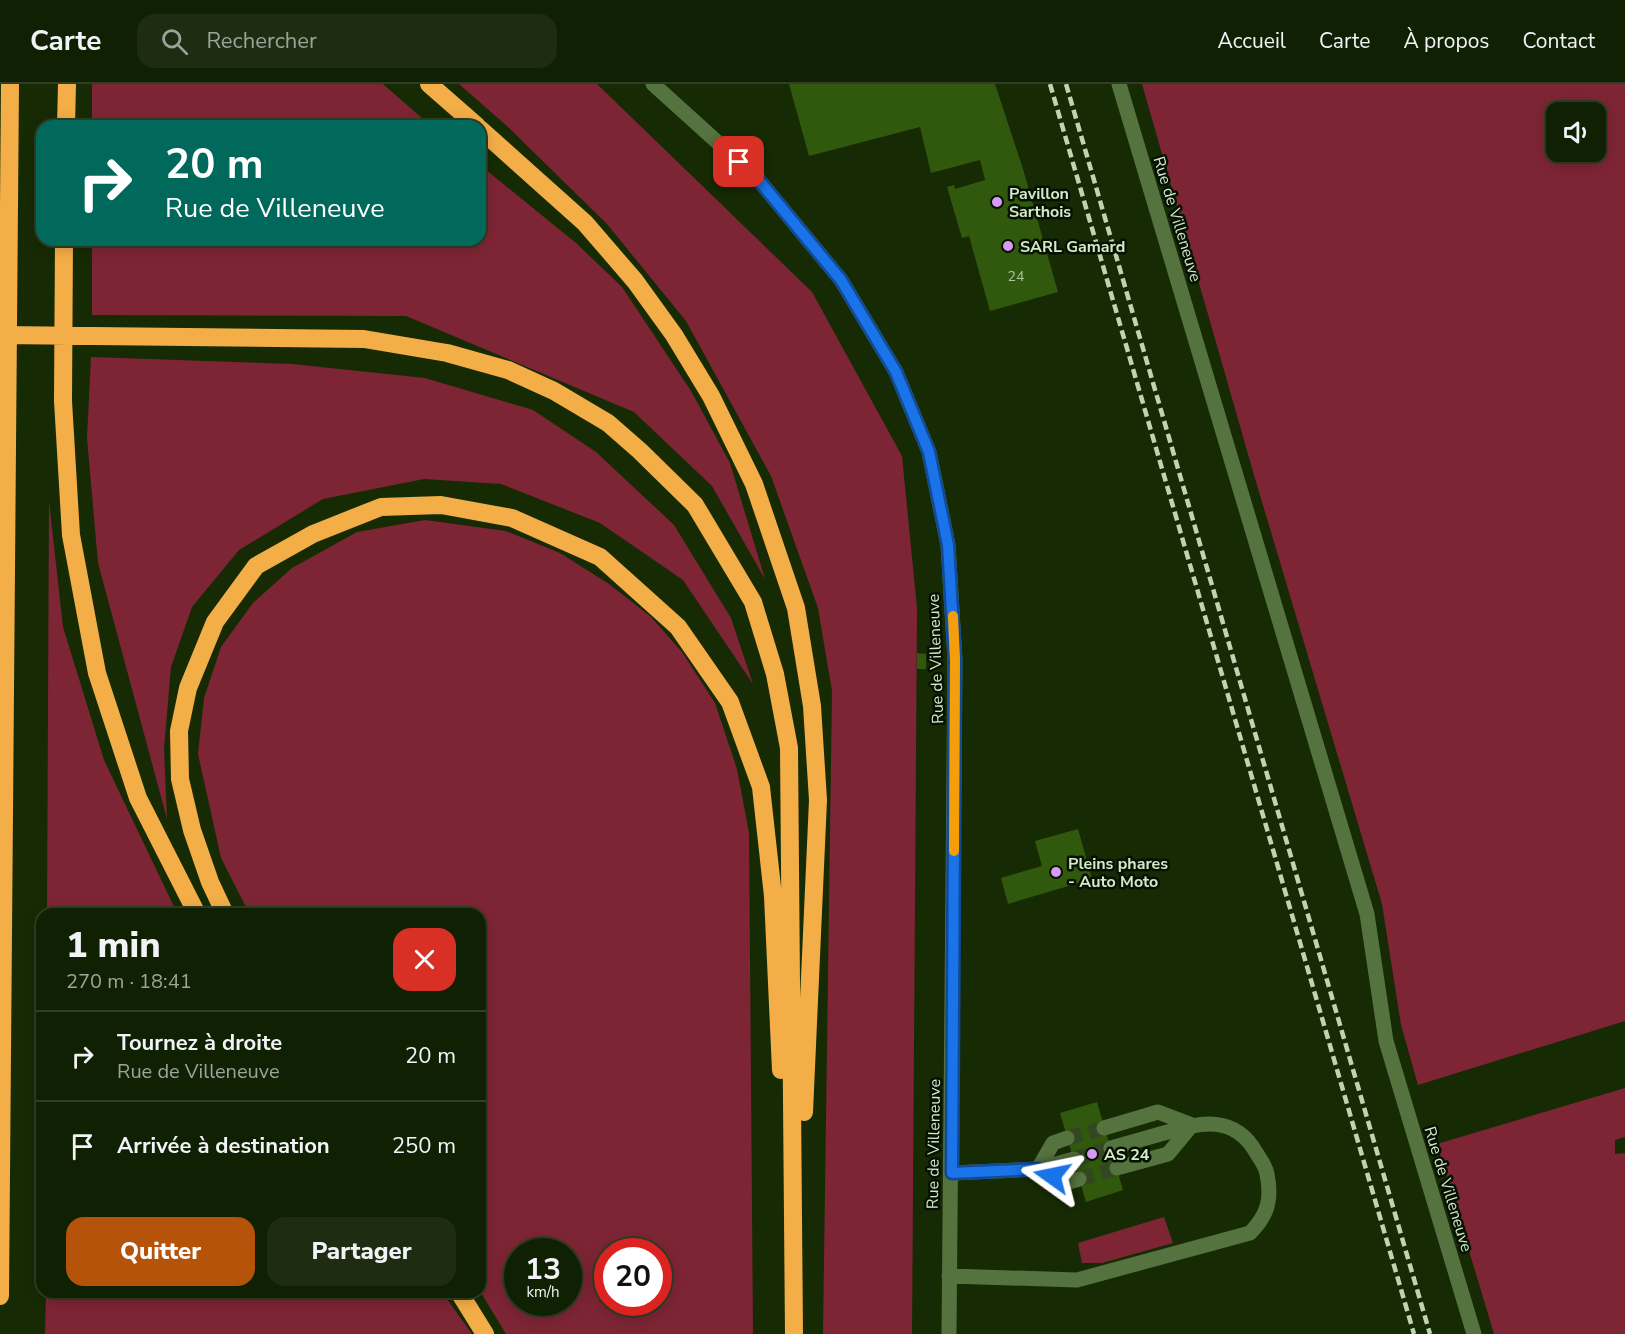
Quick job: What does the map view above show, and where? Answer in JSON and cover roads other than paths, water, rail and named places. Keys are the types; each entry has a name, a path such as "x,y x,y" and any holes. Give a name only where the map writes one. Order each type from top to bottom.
{"highway":[{"path":"0,1296 10,84"},
{"path":"66,120 67,84"},
{"path":"429,84 470,120"},
{"path":"486,134 585,223 635,281 674,335 711,396 754,484 796,608 812,706 818,800 794,1308"},
{"path":"64,246 63,401 71,535 97,674 138,798 194,908"},
{"path":"0,334 364,339 447,353 508,370 554,392 608,423 695,505 753,602 776,674 789,748 794,1334"},
{"path":"222,908 210,882 192,830 180,779 179,731 188,688 215,622 256,566 313,534 381,507 441,505 512,518 600,557 678,627 730,702 760,787 773,896 794,1308"},
{"path":"463,1298 485,1334"}],"street":[{"name":"Rue de Villeneuve","path":"653,84 757,178 841,280 896,372 929,452 948,545 955,660 952,1173 948,1334"},
{"name":"Rue de Villeneuve","path":"1119,84 1367,914 1386,1041 1474,1334"},
{"path":"1104,1128 1158,1112 1191,1125"},
{"path":"949,1276 1077,1280 1250,1233 1263,1221 1270,1187 1266,1170 1252,1145 1239,1132 1224,1125 1209,1123 1191,1125 1111,1148"},
{"path":"1117,1168 1168,1154 1191,1125"},
{"path":"1038,1169 1053,1143 1067,1138"},
{"path":"952,1173 1038,1169 1074,1159"},
{"path":"1038,1169 1066,1183 1079,1179"}],"tunnel":[{"path":"1067,1138 1104,1128"},
{"path":"1074,1159 1111,1148"},
{"path":"1079,1179 1117,1168"}],"railway":[{"path":"1050,84 1414,1334"},
{"path":"1066,84 1430,1334"}],"place":[{"name":"Pavillon Sarthois","path":"997,202"},
{"name":"SARL Gamard","path":"1008,246"},
{"name":"Pleins phares - Auto Moto","path":"1056,872"},
{"name":"AS 24","path":"1092,1154"}]}
